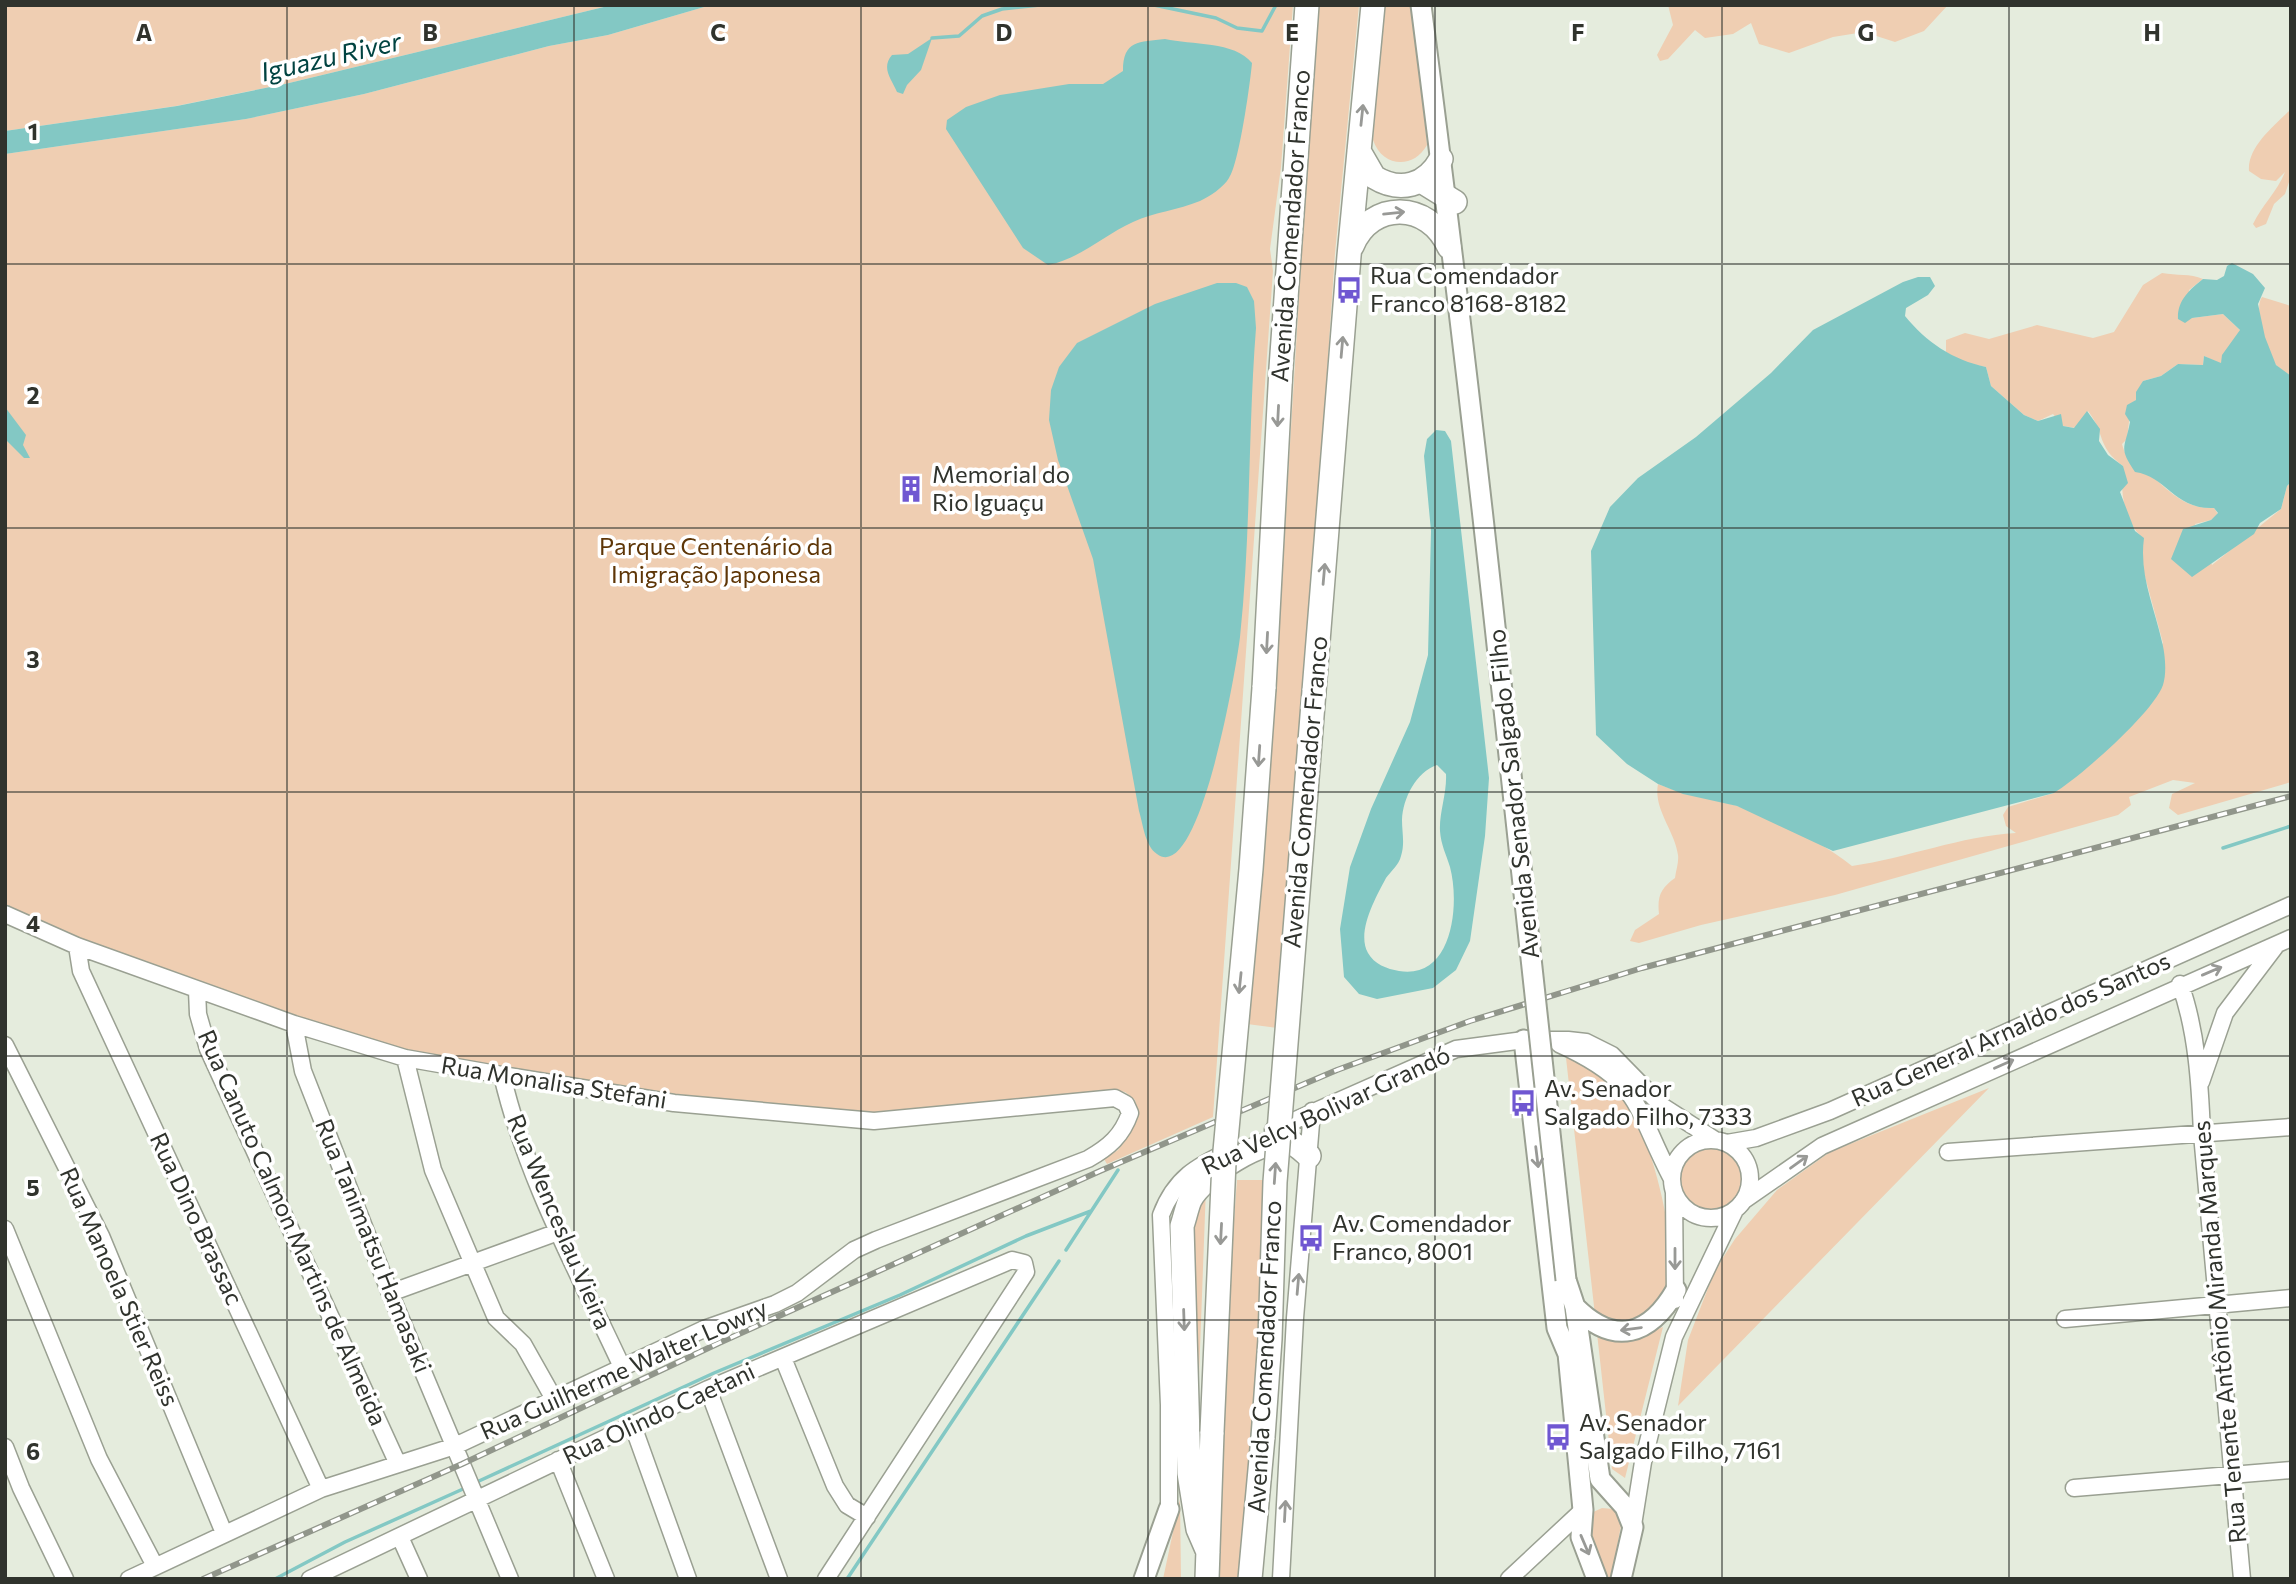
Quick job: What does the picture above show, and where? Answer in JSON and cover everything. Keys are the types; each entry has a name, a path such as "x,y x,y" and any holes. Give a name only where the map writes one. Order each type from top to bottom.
{"highway":[{"name":"Avenida Comendador Franco","path":"1206,1579 1224,1162 1251,869 1264,688 1281,368 1307,5"},
{"name":"Avenida Comendador Franco","path":"1250,1579 1270,1339 1275,1182 1349,256 1374,5"},
{"path":"1359,151 1367,169 1382,182 1402,187 1421,181 1441,159"},
{"path":"1421,181 1449,197"},
{"path":"1349,256 1356,236 1370,220 1401,211 1431,221 1449,247"},
{"path":"1208,1552 1198,1529 1189,1472 1182,1226 1191,1199 1209,1177 1241,1157 1271,1143 1290,1142 1309,1147"}],"main road":[{"name":"Avenida Senador Salgado Filho","path":"1421,5 1441,159 1464,288 1461,309"},
{"name":"Avenida Senador Salgado Filho","path":"1434,106 1449,142 1449,247 1461,309 1566,1280 1568,1354 1583,1510 1581,1537 1597,1579"},
{"path":"1524,1040 1557,1328 1568,1354"},
{"name":"Avenida Senador Salgado Filho","path":"1566,1280 1575,1307 1600,1479 1625,1507 1633,1527"},
{"path":"1575,1307 1586,1318 1605,1329 1627,1332 1656,1320 1676,1290"},
{"path":"1583,1510 1604,1498 1617,1499"},
{"name":"Rua Velcy Bolivar Grandó","path":"1144,1579 1169,1509"},
{"name":"Rua Velcy Bolivar Grandó","path":"1155,1579 1170,1532 1169,1509"},
{"path":"1621,1579 1633,1527"}],"street":[{"name":"Rua General Arnaldo dos Santos","path":"1721,1141 1756,1138 1830,1111 2291,905"},
{"name":"Rua Monalisa Stefani","path":"5,914 77,946 197,990 294,1024 405,1058 674,1103 874,1121 1115,1098 1126,1104 1130,1113 1125,1127 1111,1146"},
{"name":"Rua General Arnaldo dos Santos","path":"1739,1206 1822,1146 2180,984 2284,941"},
{"name":"Rua Tenente Antônio Miranda Marques","path":"2200,1084 2225,1013 2284,941"},
{"name":"Rua Dino Brassac","path":"77,946 81,971 321,1489"},
{"name":"Rua Tenente Antônio Miranda Marques","path":"2180,984 2187,1004 2200,1084 2202,1134 2242,1579"},
{"name":"Rua Canuto Calmon Martins de Almeida","path":"197,990 198,1014 208,1049 397,1462"},
{"path":"2070,1002 2070,1018 2084,1027"},
{"name":"Rua Tanimatsu Hamasaki","path":"294,1024 303,1071 390,1293 510,1579"},
{"name":"Rua Velcy Bolivar Grandó","path":"1169,1509 1169,1405 1161,1215 1170,1193 1202,1165 1312,1111 1456,1049 1524,1040 1586,1042 1612,1055 1662,1106 1721,1141"},
{"name":"Rua Velcy Bolivar Grandó","path":"1554,1042 1595,1061 1634,1096 1673,1185"},
{"name":"Rua Manoela Stier Reiss","path":"5,1045 102,1237 224,1534"},
{"path":"405,1058 433,1170 495,1318 523,1344 554,1399"},
{"name":"Rua Wenceslau Vieira","path":"502,1075 513,1124 558,1233 622,1367"},
{"name":"Avenida Comendador Franco","path":"1281,1579 1296,1318 1312,1111"},
{"path":"1293,1121 1309,1147"},
{"path":"1948,1152 2291,1128"},
{"path":"1633,1527 1643,1462 1674,1337 1676,1290 1673,1185 1676,1162 1683,1152 1703,1140 1721,1141 1737,1149 1749,1168 1751,1180 1674,1337"},
{"name":"Rua Guilherme Walter Lowry","path":"129,1579 321,1489 397,1462 429,1456 455,1446 704,1329 775,1304 797,1293 854,1250 1088,1159 1111,1146"},
{"path":"1673,1185 1689,1210 1700,1216 1724,1216 1739,1206"},
{"path":"5,1229 99,1459 155,1566"},
{"path":"390,1293 472,1261 558,1233"},
{"name":"Rua Olindo Caetani","path":"310,1579 330,1574 477,1499 708,1389 1012,1261 1024,1263 1026,1272 867,1517"},
{"path":"2065,1319 2291,1298"},
{"path":"783,1357 835,1486 847,1506 867,1517 826,1579"},
{"path":"708,1389 779,1579"},
{"path":"633,1426 688,1579"},
{"path":"5,1447 21,1488 65,1579"},
{"path":"558,1460 606,1579"},
{"path":"1617,1499 1643,1462"},
{"path":"2074,1488 2291,1470"},
{"path":"1509,1579 1583,1510"},
{"path":"400,1537 419,1579"}],"green space":[{"path":"5,5 612,5 285,84 176,106 5,131"},
{"name":"Parque Centenário da Imigração Japonesa","path":"711,5 1293,5 1281,167 1270,249 1273,271 1213,1117 1107,1164 1104,1159 1118,1150 1130,1134 1137,1114 1135,1100 1125,1092 1111,1090 1068,1098 865,1116 656,1094 392,1048 184,979 72,936 5,904 5,154 246,119 364,94 549,46 608,35"},
{"path":"1317,5 1359,5 1335,253 1306,688 1277,1028 1247,1024 1278,640"},
{"path":"1383,5 1413,5 1427,145 1414,159 1406,162 1390,160 1383,156 1373,140"},
{"path":"1668,5 1948,5 1924,31 1895,42 1864,32 1833,37 1789,53 1759,44 1751,23 1733,34 1705,38 1695,30 1668,59 1660,61 1657,55 1673,25"},
{"path":"2291,109 2291,176 2285,194 2274,204 2266,224 2256,228 2253,224 2285,172 2276,181 2261,179 2249,171 2252,154 2263,137"},
{"path":"2162,273 2203,279 2189,290 2192,318 2223,314 2240,330 2221,364 2204,356 2203,365 2178,364 2161,376 2143,381 2136,400 2131,404 2127,439 2122,444 2132,461 2177,497 2194,505 2214,508 2218,514 2211,520 2195,524 2212,565 2281,509 2287,486 2291,482 2291,782 2178,815 2169,808 2172,794 2195,783 2173,780 2129,797 2131,805 2118,815 1835,895 1701,925 1639,943 1630,941 1635,930 1659,914 1661,893 1675,878 1678,858 1676,846 1661,811 1658,784 1767,817 1812,839 1852,866 1975,838 2016,833 2006,826 2003,815 2008,807 2054,793 2163,643 2141,562 2143,538 2131,523 2124,505 2123,466 2105,446 2088,411 2075,428 2063,426 2053,414 2038,421 2024,415 1991,386 1986,367 1961,362 1946,352 1946,340 1965,333 1989,339 2037,325 2093,338 2114,332 2143,285"},
{"path":"2262,297 2291,306 2291,376 2277,366 2265,342 2259,311"},
{"path":"1566,1058 1582,1063 1601,1074 1629,1103 1647,1145 1664,1206 1671,1266 1668,1290 1656,1310 1626,1325 1595,1315"},
{"path":"1989,1088 1678,1406 1688,1340 1715,1270 1735,1239 1777,1190 1830,1152"},
{"path":"1711,1145 1724,1148 1735,1155 1742,1166 1745,1179 1742,1192 1735,1203 1724,1210 1711,1213 1698,1210 1687,1203 1680,1192 1677,1179 1680,1166 1687,1155 1698,1148"},
{"path":"1237,1180 1267,1180 1264,1338 1244,1579 1214,1579 1218,1435"},
{"path":"1206,1187 1197,1430 1203,1431 1201,1494 1197,1495 1187,1235 1189,1206"},
{"path":"1663,1327 1625,1478 1612,1469 1597,1333 1623,1339"},
{"path":"1180,1499 1181,1579 1163,1579"},
{"path":"1602,1508 1613,1509 1622,1520 1611,1579 1601,1579 1590,1536 1589,1514"}],"water":[{"path":"612,5 711,5 608,35 549,46 364,94 246,119 5,154 5,131 177,106 285,84"},
{"path":"932,38 921,70 907,85 903,94 897,92 887,69 892,55 908,54"},
{"path":"1165,39 1224,47 1244,56 1252,63 1240,141 1229,178 1220,188 1200,201 1133,222 1071,258 1048,265 1023,248 946,129 947,120 966,107 1000,95 1069,84 1103,84 1123,71 1126,53 1134,44"},
{"path":"2232,263 2253,274 2265,288 2258,304 2265,337 2276,365 2291,376 2291,482 2287,486 2281,509 2260,523 2254,534 2192,577 2171,559 2183,529 2211,520 2218,513 2214,508 2190,504 2155,480 2135,472 2125,452 2130,422 2125,414 2127,405 2136,400 2136,392 2143,381 2161,376 2178,364 2203,365 2204,356 2221,363 2222,355 2240,330 2223,314 2192,318 2185,323 2178,319 2178,313 2182,301 2193,287 2203,279 2217,280 2224,276 2227,266"},
{"path":"1918,277 1930,277 1935,286 1928,295 1906,308 1905,316 1922,334 1951,355 1986,367 1991,386 2024,415 2038,421 2061,414 2063,426 2074,428 2087,411 2100,429 2099,441 2108,455 2123,466 2128,483 2120,492 2135,531 2144,538 2145,578 2163,647 2164,680 2157,697 2131,727 2081,773 2054,793 1833,851 1737,806 1683,794 1658,784 1627,764 1596,735 1591,551 1610,507 1638,478 1696,437 1771,373 1813,330 1903,282"},
{"path":"1217,283 1236,283 1247,287 1254,301 1256,328 1240,637 1224,726 1201,807 1188,837 1173,855 1157,854 1147,840 1139,811 1093,559 1058,460 1049,420 1051,390 1059,367 1077,343 1155,304"},
{"path":"5,407 26,435 23,445 30,458 24,458 5,439"},
{"path":"1436,430 1445,431 1451,441 1489,778 1485,836 1470,941 1456,970 1433,988 1377,999 1359,994 1344,977 1340,929 1350,867 1371,809 1410,722 1428,655 1431,531 1424,456 1427,439","holes":["1437,765 1446,774 1440,831 1453,882 1454,900 1448,936 1442,952 1431,964 1417,971 1390,969 1377,963 1368,953 1364,935 1366,925 1386,878 1400,859 1403,847 1403,812 1412,787 1423,773"]}],"waterway":[{"path":"932,38 959,36 982,16 1002,9 1040,5"},
{"path":"1154,5 1216,18 1237,28 1262,31 1276,5"},
{"path":"2223,848 2291,826"},
{"path":"1066,1250 1118,1170"},
{"path":"479,1481 714,1373 900,1295 1026,1236 1091,1211"},
{"path":"847,1579 1059,1261"},
{"path":"275,1579 345,1542 463,1489"}],"railway":[{"path":"203,1579 462,1464 719,1343 1100,1171 1337,1070 1470,1021 1642,968 2291,796"}],"place":[{"name":"Rua Comendador Franco 8168-8182","path":"1349,290"},
{"name":"Memorial do Rio Iguaçu","path":"911,489"},
{"name":"Av. Senador Salgado Filho, 7333","path":"1523,1103"},
{"name":"Av. Comendador Franco, 8001","path":"1311,1238"},
{"name":"Av. Senador Salgado Filho, 7161","path":"1558,1437"}],"water label":[{"name":"Iguazu River","path":"331,57"}]}
